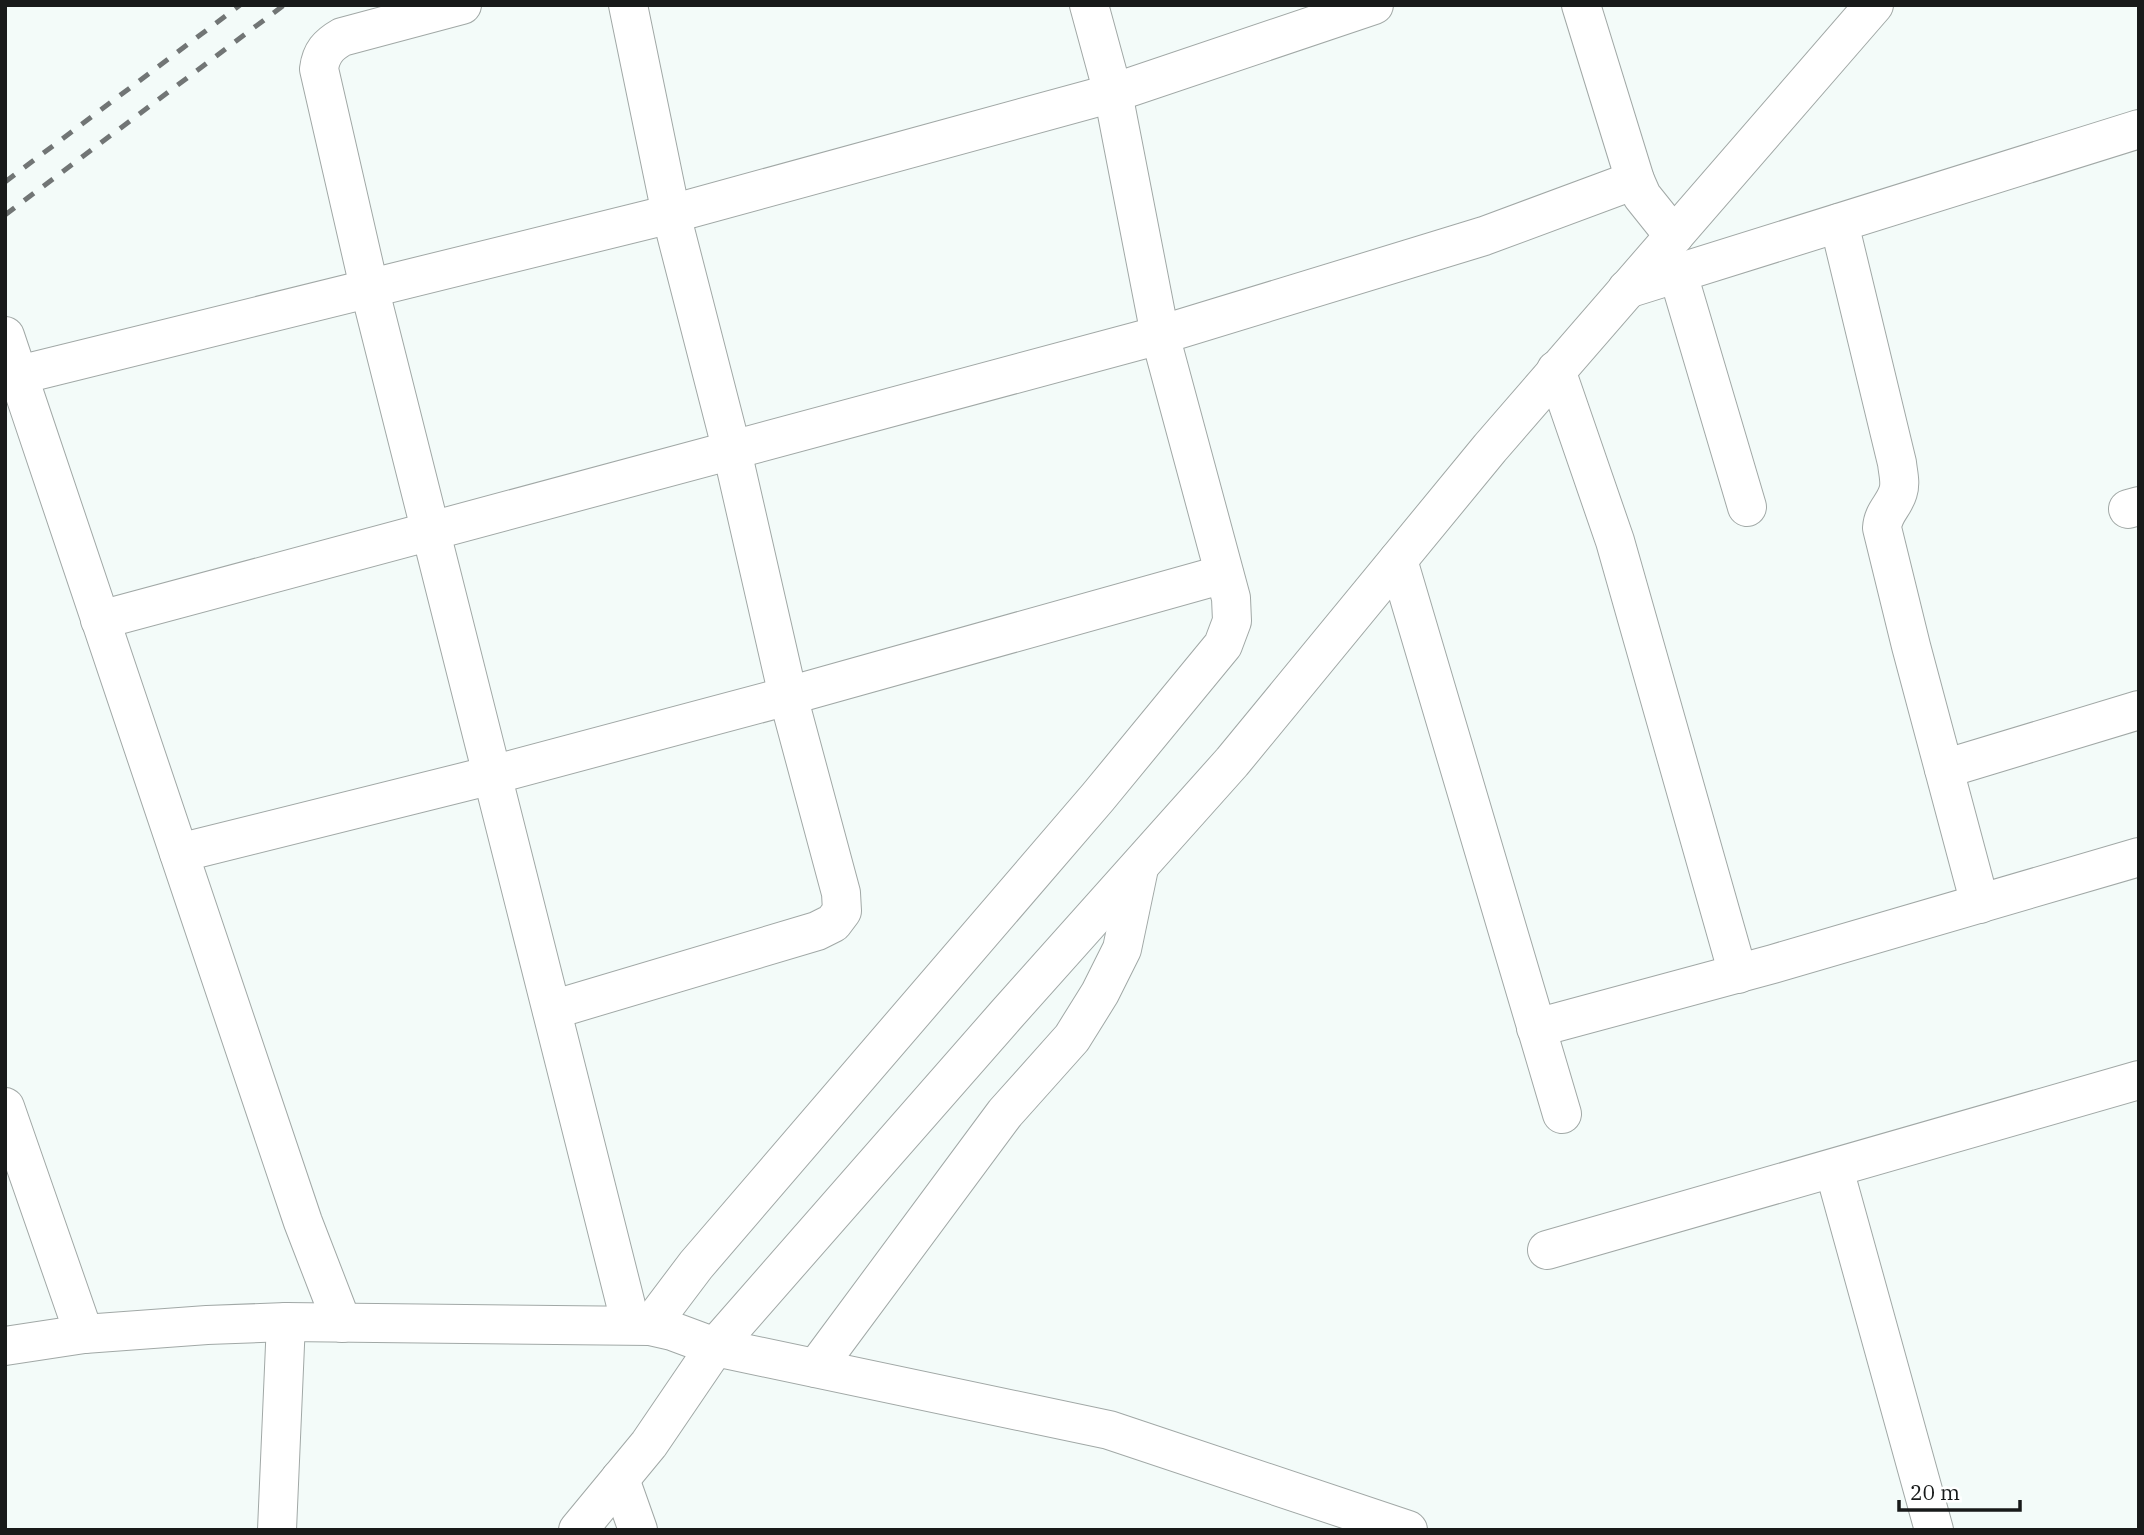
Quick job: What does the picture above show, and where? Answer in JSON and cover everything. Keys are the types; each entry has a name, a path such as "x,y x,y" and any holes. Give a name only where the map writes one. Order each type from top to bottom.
{"street":[{"path":"462,5 342,37 333,42 320,59 319,69 369,287 552,1010 674,1334"},
{"path":"552,1010 817,931 839,918 842,912 841,893 788,696 732,451 671,214 628,5"},
{"path":"578,1530 649,1444 674,1334 696,1265 1098,797 1223,645 1232,621 1231,598 1160,335 1113,93 1090,5"},
{"path":"19,375 671,214 1113,93 1374,5"},
{"path":"1581,5 1639,188 1670,231"},
{"path":"674,1334 1139,866 1232,762 1556,370 1627,289 1670,231 1874,5"},
{"path":"1627,289 2139,130"},
{"path":"100,620 1160,335 1639,188"},
{"path":"1839,223 1897,463 1899,488 1882,518 1882,528 1980,904"},
{"path":"1678,274 1747,507"},
{"path":"5,336 303,1222 342,1323"},
{"path":"1556,370 1615,541 1738,974"},
{"path":"1398,560 1562,1114"},
{"path":"179,853 492,775 788,696 1224,574"},
{"path":"1944,769 2139,710"},
{"path":"1536,1028 1738,974 2139,857"},
{"path":"816,1368 1005,1113 1072,1038 1100,993 1122,948 1139,866"},
{"path":"1547,1250 2139,1080"},
{"path":"5,1107 84,1334"},
{"path":"1833,1169 1934,1530"},
{"path":"277,1530 286,1322"},
{"path":"5,1346 84,1334 286,1322 674,1334 816,1368 1109,1430 1408,1530"},
{"path":"620,1479 638,1530"}],"railway":[{"path":"5,182 240,5"},
{"path":"5,215 284,5"}]}
